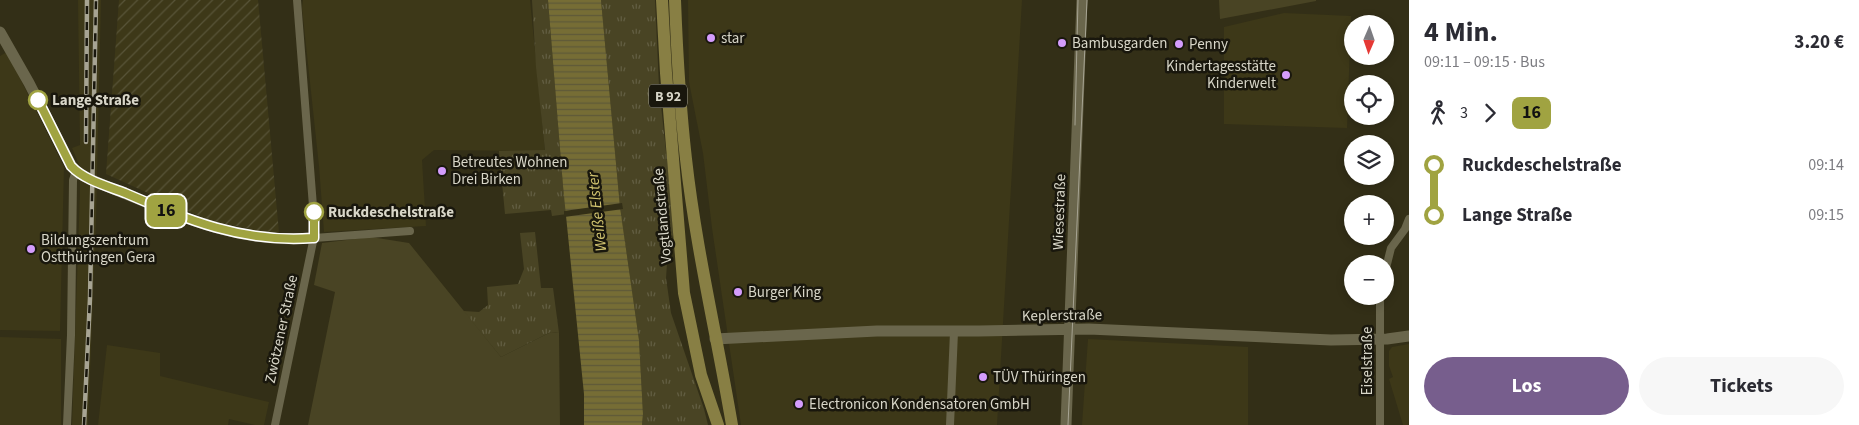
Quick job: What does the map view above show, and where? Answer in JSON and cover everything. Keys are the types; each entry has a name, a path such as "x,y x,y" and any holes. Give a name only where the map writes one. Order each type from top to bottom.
{"main road":[{"name":"Vogtlandstraße","path":"662,0 684,293 701,375 718,425"},
{"name":"Vogtlandstraße","path":"675,0 686,160 715,339 732,425"},
{"path":"693,341 715,339"}],"street":[{"path":"297,0 314,212 314,238"},
{"name":"Wiesestraße","path":"1066,425 1082,0"},
{"path":"0,32 29,83 71,166 92,180 191,221 245,235 286,240 410,231"},
{"path":"67,425 71,335 73,180 76,171"},
{"path":"1389,255 1391,248 1409,219"},
{"name":"Zwötzener Straße","path":"275,425 314,238"},
{"name":"Eiselstraße","path":"1380,305 1380,425"},
{"name":"Keplerstraße","path":"715,339 878,331 954,332 1089,329 1331,340 1381,340 1409,336"},
{"path":"950,425 954,332"}],"shaded area":[{"path":"78,0 101,0 96,220 88,425 72,425 80,192 80,167 72,148 80,145"},
{"path":"119,0 258,0 279,233 270,233 210,221 106,174"},
{"path":"303,0 530,0 545,151 434,150 422,160 426,226 324,232 302,8"},
{"path":"688,0 1022,0 997,425 741,425 703,153 689,82"},
{"name":"Kindertagesstätte Kinderwelt","path":"1284,13 1344,16 1344,65 1349,65 1349,75 1344,75 1344,125 1347,125 1347,128 1224,124 1224,27"},
{"name":"Bildungszentrum Ostthüringen Gera","path":"7,52 64,167 60,331 0,330 0,56"},
{"path":"0,337 61,339 61,425 0,425"},
{"path":"1088,339 1248,347 1248,425 1082,425"},
{"path":"1409,344 1409,425 1403,425 1389,379 1393,377 1389,366 1389,351 1392,347"},
{"path":"107,345 160,353 160,376 269,402 264,425 255,425 229,419 228,425 98,425"}],"green space":[{"path":"532,0 548,0 563,186 567,214 552,216 551,210 505,214 499,151 545,150 536,67"},
{"path":"601,0 655,0 659,87 672,207 673,235 668,249 666,278 671,313 708,425 642,425 639,340 620,207"},
{"path":"1219,0 1316,0 1316,1 1220,19"},
{"path":"535,232 541,288 553,288 559,333 551,332 501,357 463,311 479,312 488,305 487,287 518,284 524,269 520,233"},
{"path":"371,237 409,243 501,357 551,332 559,333 560,425 308,425 335,292 314,285 322,243"}],"water":[{"name":"Weiße Elster","path":"548,0 601,0 620,207 639,340 642,425 584,425 584,394 563,186"}],"pier":[{"path":"622,203 623,209 564,217 564,211"}],"tram line":[{"path":"1075,125 1078,0"},
{"path":"1068,425 1087,0"}],"railway":[{"path":"86,142 87,0"},
{"path":"84,425 90,298 96,0"}],"bus line":[{"name":"16","path":"38,100 71,166 76,171 92,180 191,221 245,235 286,240 314,238 314,212"}],"place":[{"name":"star","path":"711,38"},
{"name":"Bambusgarden","path":"1062,43"},
{"name":"Penny","path":"1179,44"},
{"name":"Kindertagesstätte Kinderwelt","path":"1286,75"},
{"name":"Lange Straße","path":"38,100"},
{"name":"Betreutes Wohnen Drei Birken","path":"442,171"},
{"name":"Ruckdeschelstraße","path":"314,212"},
{"name":"Bildungszentrum Ostthüringen Gera","path":"31,249"},
{"name":"Burger King","path":"738,292"},
{"name":"TÜV Thüringen","path":"983,377"},
{"name":"Electronicon Kondensatoren GmbH","path":"799,404"}]}
